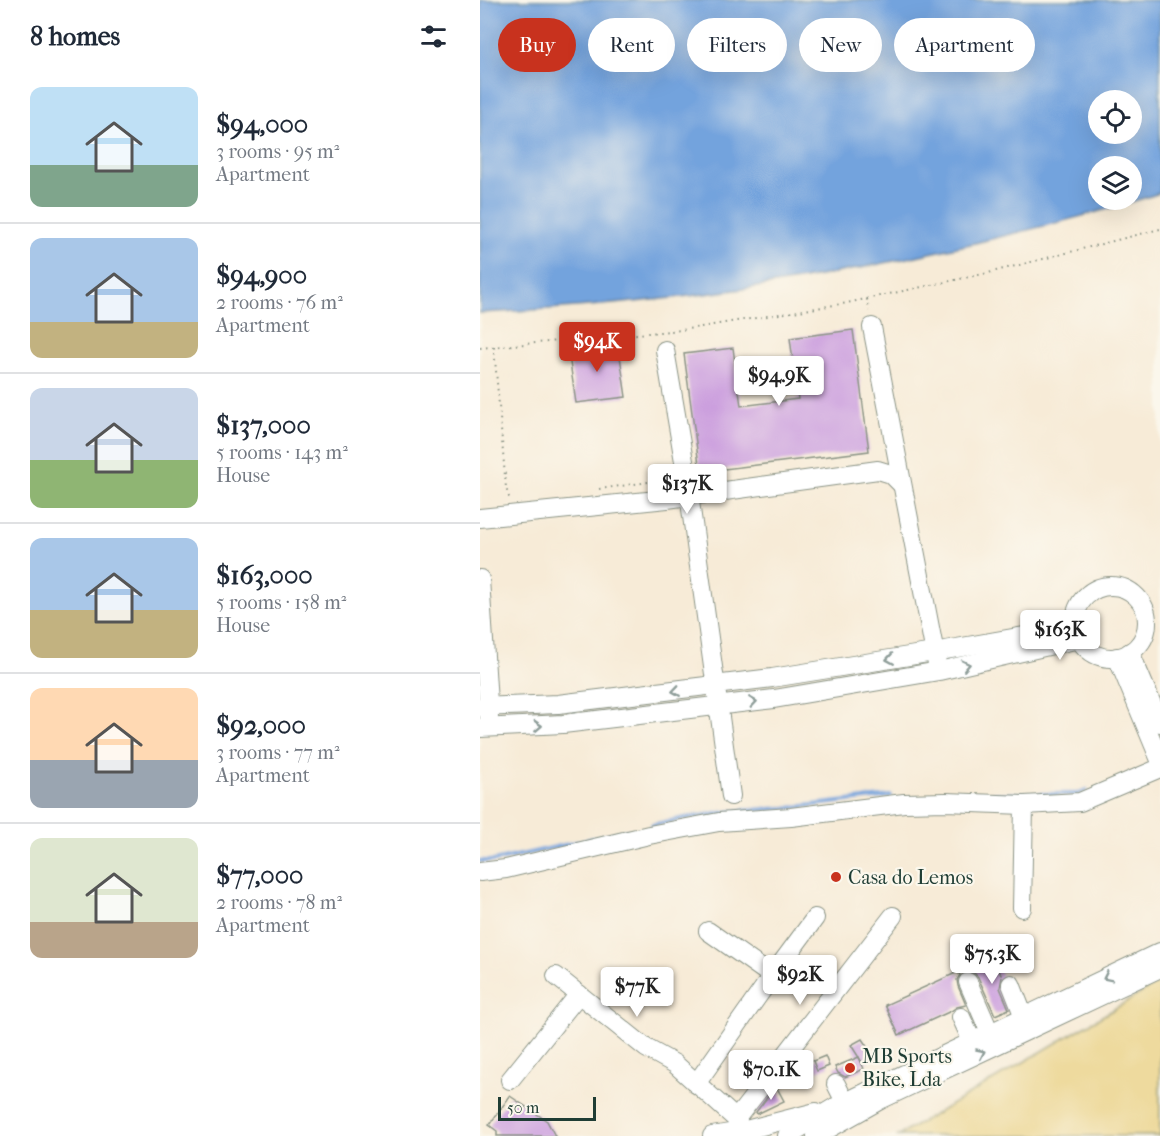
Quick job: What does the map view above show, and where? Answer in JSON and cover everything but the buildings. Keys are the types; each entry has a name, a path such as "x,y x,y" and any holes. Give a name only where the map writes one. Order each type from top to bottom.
{"street":[{"path":"872,327 939,671"},
{"path":"665,350 687,477 714,686 731,796"},
{"path":"480,518 689,496 878,470 891,474 902,485"},
{"path":"480,579 485,728 563,724 717,707 939,671 1077,631"},
{"path":"1119,587 1130,591 1153,613 1142,639 1123,655 1100,656 1092,652 1077,631 1076,612 1080,602 1097,588 1119,587"},
{"path":"484,707 558,704 714,686 1030,635 1077,631"},
{"path":"1123,655 1160,723"},
{"path":"1123,655 1160,760"},
{"path":"480,872 506,869 649,835 719,822 791,817 904,803 1024,805 1080,802 1160,768"},
{"path":"1022,908 1024,805"},
{"path":"739,1125 893,916"},
{"path":"696,1084 816,918"},
{"path":"708,931 772,976"},
{"path":"787,1136 840,1105 1160,952"},
{"path":"816,1136 882,1099 1160,968"},
{"path":"556,976 646,1048 675,1064 739,1125"},
{"path":"968,982 990,1033"},
{"path":"1011,984 1024,1017"},
{"path":"510,1080 579,994"},
{"path":"961,1017 972,1041"},
{"path":"836,1084 840,1105"},
{"path":"712,1136 739,1125 840,1105"}],"path":[{"path":"480,348 682,330 847,303 988,273 1160,228"},
{"path":"494,347 506,489 509,497 516,500"},
{"path":"596,489 687,477"}],"sand":[{"path":"1160,982 1160,1136 898,1136"}],"water":[{"path":"480,0 1160,0 1160,193 1142,198 1142,156 1088,156 1088,210 1104,210 1091,214 880,264 752,288 570,307 480,313"}],"waterway":[{"path":"977,794 1077,794 1086,790"},
{"path":"652,825 736,811 787,808 891,796"},
{"path":"480,861 494,861 627,831"}],"place":[{"name":"Casa do Lemos","path":"836,877"},
{"name":"MB Sports Bike, Lda","path":"850,1068"}]}
